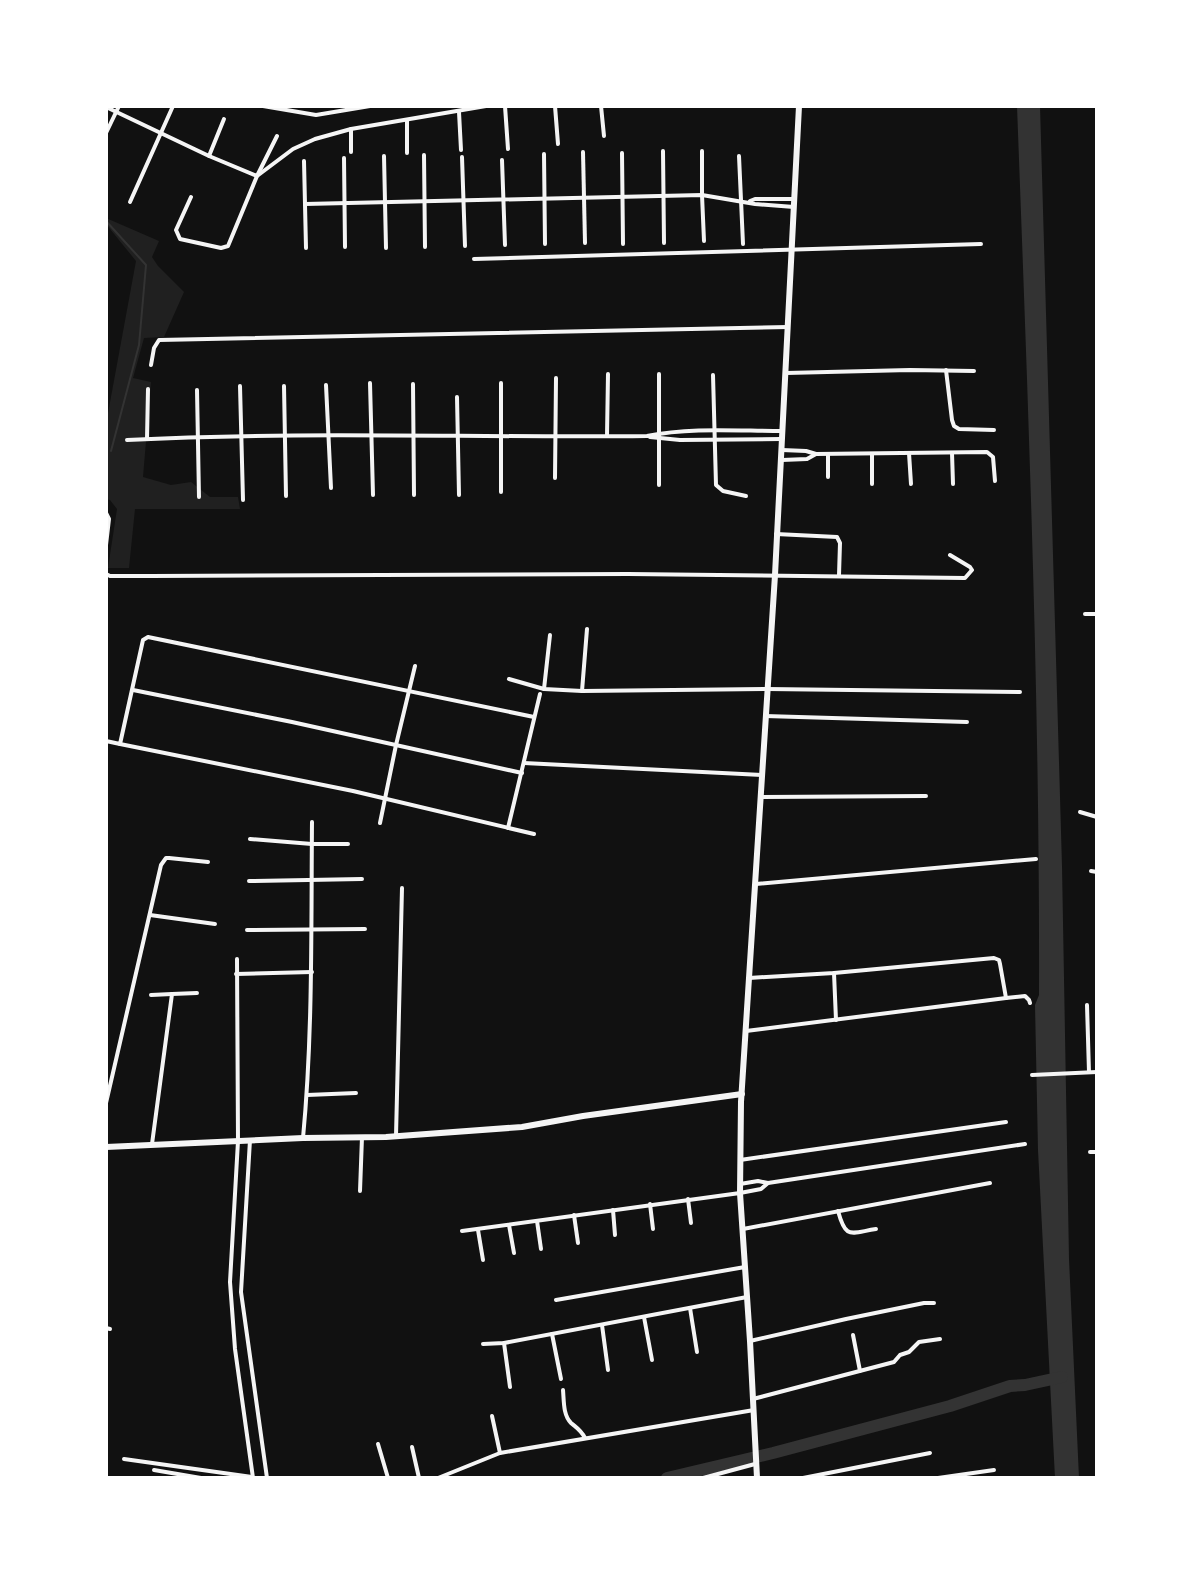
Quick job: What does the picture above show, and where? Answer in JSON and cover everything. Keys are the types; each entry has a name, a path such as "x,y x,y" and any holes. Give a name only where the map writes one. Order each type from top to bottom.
{"street":[{"path":"130,202 173,106"},
{"path":"263,106 316,115 370,106"},
{"path":"257,176 293,149 315,139 351,129 486,106"},
{"path":"505,106 508,149"},
{"path":"555,106 558,144"},
{"path":"601,106 604,136"},
{"path":"757,1478 740,1193 742,1094 782,460 799,106"},
{"path":"106,107 117,109 209,156 257,176"},
{"path":"106,133 117,109"},
{"path":"459,111 461,150"},
{"path":"209,156 224,119"},
{"path":"407,120 407,153"},
{"path":"351,129 351,152"},
{"path":"191,197 176,230 180,239 221,248 228,246 277,136"},
{"path":"663,151 664,243"},
{"path":"702,151 704,241"},
{"path":"583,152 585,243"},
{"path":"622,153 623,244"},
{"path":"544,154 545,244"},
{"path":"424,155 425,247"},
{"path":"384,156 386,248"},
{"path":"739,156 743,244"},
{"path":"462,157 465,246"},
{"path":"344,158 345,247"},
{"path":"502,160 505,245"},
{"path":"304,161 306,248"},
{"path":"305,204 702,195 748,202 755,199 794,203"},
{"path":"474,259 981,244"},
{"path":"151,365 159,340 788,327"},
{"path":"946,370 954,426 959,429 994,430"},
{"path":"786,373 974,371"},
{"path":"607,437 608,374"},
{"path":"659,374 659,485"},
{"path":"713,375 716,485 723,491 746,496"},
{"path":"555,478 556,378"},
{"path":"370,383 373,495"},
{"path":"501,383 501,492"},
{"path":"413,384 414,495"},
{"path":"326,385 331,488"},
{"path":"240,386 243,500"},
{"path":"284,386 286,496"},
{"path":"147,439 148,389"},
{"path":"197,390 199,497"},
{"path":"457,397 459,495"},
{"path":"660,436 715,431 782,435"},
{"path":"127,440 414,435 715,439 782,435"},
{"path":"782,450 816,454 990,454 993,457 995,481"},
{"path":"909,453 911,484"},
{"path":"952,453 953,484"},
{"path":"782,460 807,459 816,454"},
{"path":"828,454 828,477"},
{"path":"872,454 872,484"},
{"path":"106,513 109,519 106,545"},
{"path":"776,534 837,537 840,543 839,575"},
{"path":"106,574 969,576 970,567 950,555"},
{"path":"1085,614 1097,614"},
{"path":"582,691 587,629"},
{"path":"544,689 550,635"},
{"path":"120,744 143,640 148,637 534,717"},
{"path":"380,823 415,666"},
{"path":"509,679 544,689 582,691 767,689 1020,692"},
{"path":"132,690 522,773"},
{"path":"508,829 540,694"},
{"path":"765,716 967,722"},
{"path":"106,741 385,799 534,834"},
{"path":"524,763 762,775"},
{"path":"760,797 926,796"},
{"path":"1080,812 1097,817"},
{"path":"303,1138 312,972 312,822"},
{"path":"250,839 348,844"},
{"path":"106,1103 161,865 166,858 208,862"},
{"path":"754,885 1036,859"},
{"path":"249,881 362,879"},
{"path":"396,1136 402,888"},
{"path":"150,915 215,924"},
{"path":"247,930 365,929"},
{"path":"749,978 997,958 1006,998"},
{"path":"124,1459 253,1478 235,1349 230,1282 238,1141 237,959"},
{"path":"236,974 312,972"},
{"path":"834,973 836,1020"},
{"path":"151,995 197,993"},
{"path":"152,1144 172,994"},
{"path":"746,1031 1025,996 1030,1003"},
{"path":"1087,1005 1089,1072"},
{"path":"1034,1075 1097,1072"},
{"path":"307,1095 356,1093"},
{"path":"106,1147 396,1136 522,1127 742,1094"},
{"path":"740,1160 1006,1122"},
{"path":"360,1191 362,1137"},
{"path":"250,1140 241,1292 267,1478"},
{"path":"740,1184 768,1183 1025,1144"},
{"path":"1090,1152 1097,1152"},
{"path":"462,1231 740,1193 761,1189 768,1183"},
{"path":"743,1229 990,1183"},
{"path":"688,1199 691,1223"},
{"path":"650,1204 653,1229"},
{"path":"613,1210 615,1235"},
{"path":"838,1211 846,1232 876,1229"},
{"path":"574,1215 578,1243"},
{"path":"537,1221 541,1249"},
{"path":"509,1225 514,1253"},
{"path":"478,1230 483,1260"},
{"path":"556,1300 745,1267"},
{"path":"483,1344 504,1343 747,1297"},
{"path":"750,1341 934,1303"},
{"path":"690,1308 697,1352"},
{"path":"644,1317 652,1360"},
{"path":"602,1325 608,1370"},
{"path":"552,1334 561,1379"},
{"path":"853,1335 860,1371"},
{"path":"753,1399 894,1362 919,1342 940,1339"},
{"path":"504,1343 510,1387"},
{"path":"563,1390 567,1418 585,1438"},
{"path":"438,1478 500,1453 754,1410"},
{"path":"492,1416 500,1453"},
{"path":"378,1444 388,1478"},
{"path":"412,1447 419,1478"},
{"path":"803,1478 930,1453"},
{"path":"703,1478 756,1460"},
{"path":"154,1470 201,1478"},
{"path":"938,1478 994,1470"}],"shaded area":[{"path":"1017,106 1040,106 1062,866 1069,1259 1079,1478 1055,1478 1038,1150 1035,1005 1039,995 1039,884 1035,662"},
{"path":"106,218 159,241 152,257 184,292 164,337 144,338 133,378 151,382 143,477 171,485 191,482 210,497 238,497 240,509 135,509 129,568 108,568 117,509 106,499 106,424 136,261 106,224"}],"waterway":[{"path":"106,221 146,265 139,345 111,451"},
{"path":"667,1478 950,1406 1010,1386 1062,1377"}]}
